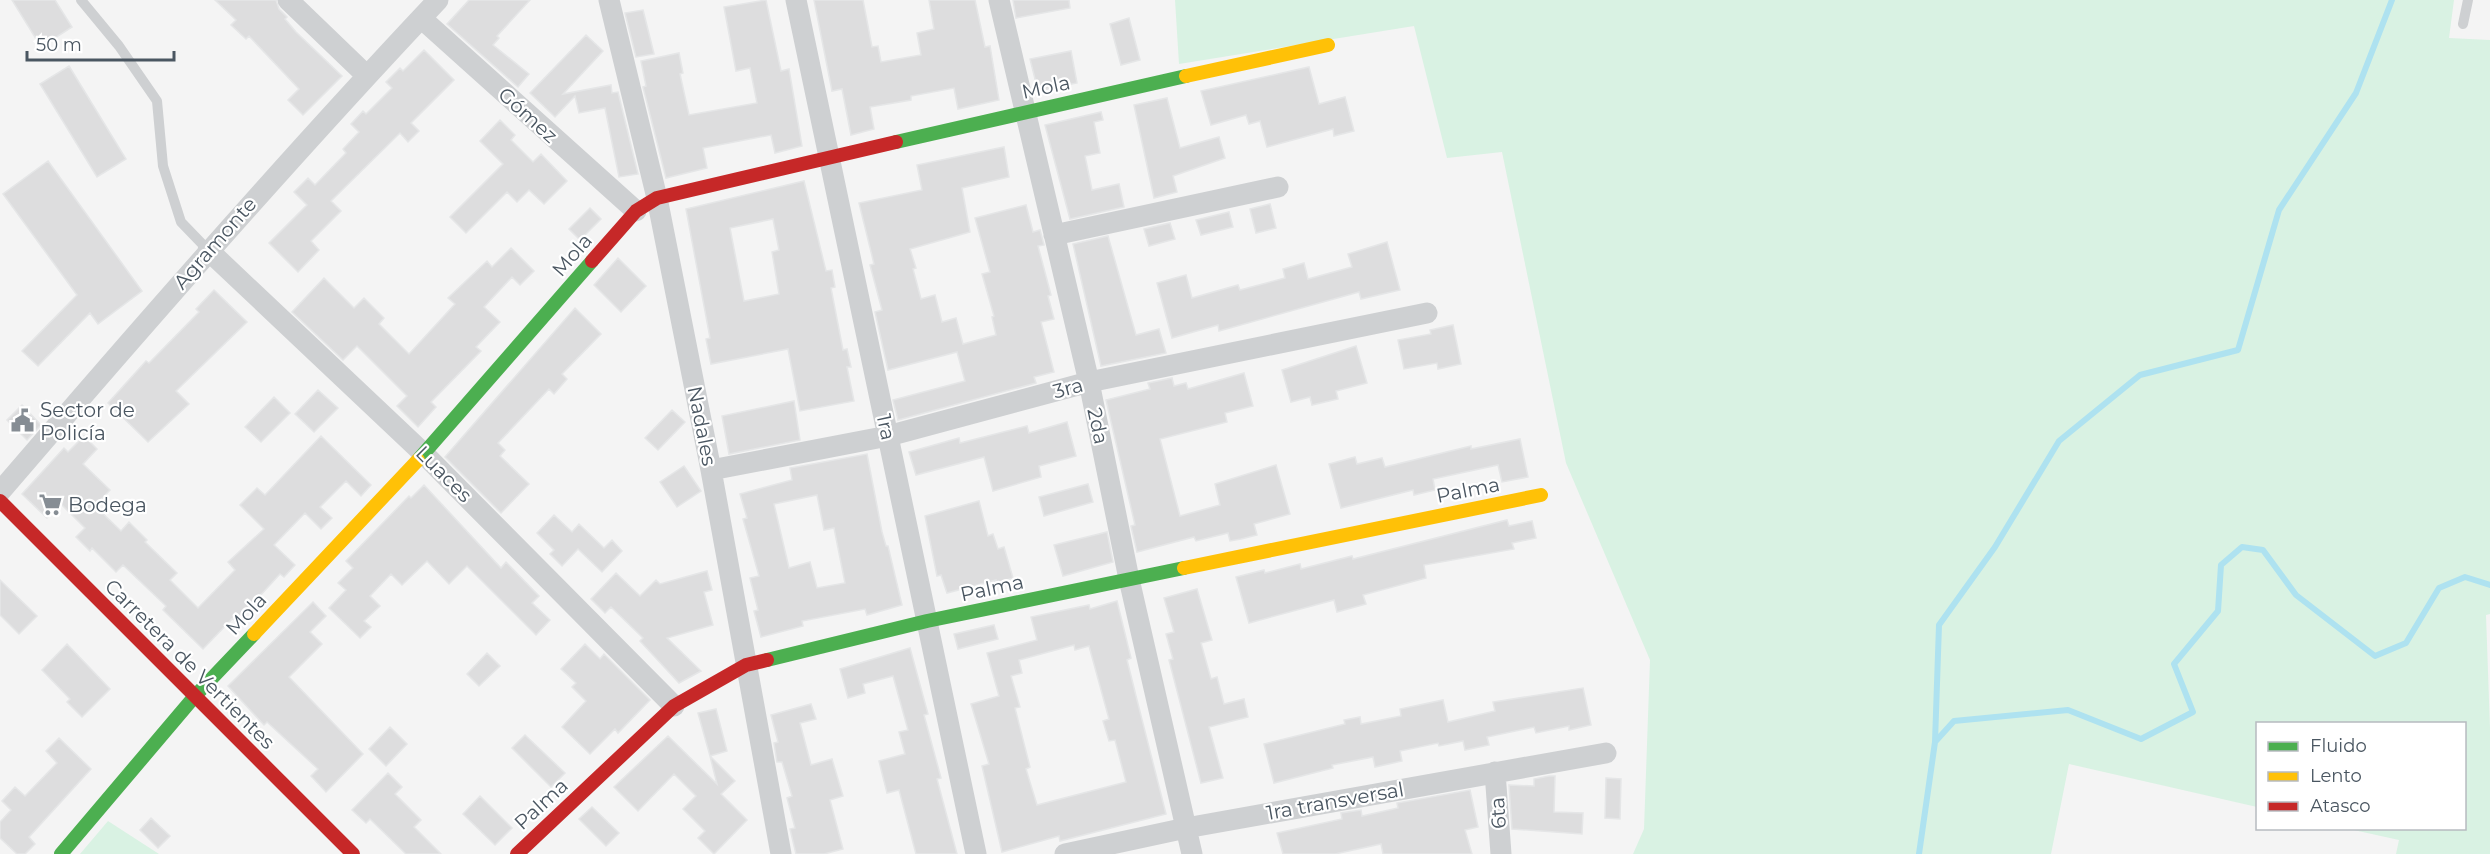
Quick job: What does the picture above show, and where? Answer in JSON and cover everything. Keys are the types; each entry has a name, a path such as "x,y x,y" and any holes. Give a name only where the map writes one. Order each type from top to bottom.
{"street":[{"path":"288,0 366,75"},
{"name":"Agramonte","path":"0,492 208,250 366,75 438,0"},
{"name":"Nadales","path":"609,0 657,198 711,470 781,854"},
{"name":"1ra","path":"796,0 976,854"},
{"name":"2da","path":"999,0 1023,111 1089,382 1129,579 1192,854"},
{"name":"Gómez","path":"421,18 636,211"},
{"name":"Mola","path":"61,854 195,696 424,454 636,211 657,198 1023,111 1328,45"},
{"path":"1054,236 1278,187"},
{"name":"Luaces","path":"208,250 424,454 674,706"},
{"name":"3ra","path":"711,470 888,436 1089,382 1427,313"},
{"name":"Palma","path":"517,854 674,706 746,665 927,621 1541,495"},
{"name":"Carretera de Vertientes","path":"0,501 353,854"},
{"name":"1ra transversal","path":"1065,854 1186,828 1606,753"},
{"name":"6ta","path":"1495,772 1501,854"}],"lane":[{"path":"81,0 119,46 157,101 163,166 181,222 208,250"},
{"path":"2463,24 2468,0"}],"green space":[{"path":"1175,0 2454,0 2449,38 2490,40 2490,614 2486,615 2490,728 2490,854 2396,854 2399,840 2354,830 2466,830 2466,722 2256,722 2256,807 2069,764 2051,854 1633,854 1644,829 1650,660 1566,463 1502,152 1447,158 1414,26 1179,64"},
{"path":"108,821 159,854 80,854"}],"building":[{"path":"12,0 55,0 72,27 41,47"},
{"path":"215,0 276,0 279,9 287,17 285,19 296,32 342,76 303,115 288,100 299,89 249,36 246,39 231,25 236,20"},
{"path":"469,0 530,0 497,36 499,38 493,45 529,74 518,87 447,24"},
{"path":"766,0 781,71 789,69 802,146 775,153 771,135 703,148 707,168 666,178 643,87 646,86 641,61 679,53 683,73 680,74 689,115 757,103 750,68 736,71 724,7"},
{"path":"814,0 863,0 872,47 878,46 881,62 921,55 917,33 934,29 929,0 975,0 985,47 990,46 999,100 958,109 954,88 911,96 911,100 870,107 874,129 851,135 842,89 832,91"},
{"path":"1013,0 1069,0 1070,8 1016,18"},
{"path":"643,10 654,54 636,57 625,13"},
{"path":"1129,18 1140,60 1121,65 1110,24"},
{"path":"586,35 603,51 563,94 611,85 612,93 618,92 638,174 619,177 605,108 579,113 575,96 555,117 530,93"},
{"path":"424,50 454,80 411,123 419,131 408,142 400,133 331,201 341,211 311,241 319,250 298,272 269,243 307,205 294,192 308,178 315,185 346,153 343,149 359,132 351,124 363,111 366,114 392,88 386,82 400,68 403,71"},
{"path":"1071,51 1077,83 1038,91 1030,59"},
{"path":"69,66 126,159 97,177 40,84"},
{"path":"1309,67 1319,104 1345,97 1354,131 1334,136 1333,129 1267,147 1260,121 1249,124 1246,115 1211,125 1201,91"},
{"path":"1167,98 1180,148 1219,137 1225,158 1173,176 1177,192 1154,198 1134,105"},
{"path":"1101,112 1103,120 1094,122 1100,153 1085,156 1092,190 1119,184 1124,207 1070,219 1045,125"},
{"path":"500,120 515,135 511,140 533,162 541,154 567,181 544,204 529,190 517,202 507,192 466,233 450,217 503,164 480,141"},
{"path":"1004,147 1009,177 962,188 970,232 910,249 916,268 913,269 921,299 935,295 942,322 956,318 963,344 996,335 992,317 994,316 982,274 990,272 975,218 1026,205 1033,232 1040,230 1044,245 1038,246 1051,295 1048,296 1054,319 1041,322 1054,372 1034,377 1036,383 898,420 893,400 965,381 957,352 888,370 875,312 882,310 870,265 874,264 859,203 922,190 917,165"},
{"path":"48,161 142,291 98,324 90,313 38,366 22,351 77,295 3,194"},
{"path":"804,181 826,271 832,270 835,287 831,288 843,350 847,349 851,367 847,367 854,401 800,411 788,349 711,364 706,339 710,338 686,209","holes":["773,219 779,250 772,252 779,294 744,301 730,228"]},
{"path":"1270,204 1276,228 1256,233 1250,209"},
{"path":"590,208 601,219 580,240 569,229"},
{"path":"1229,212 1233,227 1201,235 1196,220"},
{"path":"1170,223 1175,239 1149,246 1144,229"},
{"path":"1108,236 1136,335 1159,329 1166,353 1101,366 1073,244"},
{"path":"1387,242 1400,290 1361,299 1359,292 1219,331 1218,325 1172,338 1157,283 1186,275 1192,298 1238,285 1240,290 1285,278 1283,269 1304,263 1308,279 1352,267 1348,254"},
{"path":"511,248 534,271 520,285 512,277 484,307 500,322 476,347 481,351 431,402 436,407 418,427 397,406 407,396 357,346 343,360 292,312 324,278 354,308 364,298 384,318 379,324 409,354 455,304 448,298 487,261 492,267"},
{"path":"618,258 646,286 621,312 594,285"},
{"path":"214,290 247,322 176,391 189,404 148,442 108,403 146,361 149,363 199,312 196,309"},
{"path":"575,308 601,334 562,374 567,379 554,394 549,389 498,443 505,450 500,456 529,484 501,513 445,457"},
{"path":"1453,325 1461,364 1438,369 1437,363 1404,369 1398,340 1431,334 1430,330"},
{"path":"1356,346 1367,383 1336,391 1338,399 1312,405 1310,397 1291,402 1282,370"},
{"path":"1244,373 1253,406 1225,413 1227,422 1160,439 1180,516 1220,505 1215,484 1276,465 1290,514 1254,524 1257,535 1241,539 1230,541 1228,533 1196,541 1194,537 1137,552 1131,526 1135,525 1106,400 1150,389 1148,383 1172,378 1174,386 1186,383 1188,389"},
{"path":"318,390 338,408 314,432 295,414"},
{"path":"274,397 290,413 261,442 245,427"},
{"path":"794,401 800,440 729,454 722,416"},
{"path":"22,405 41,425 27,440 7,420"},
{"path":"672,410 685,422 658,450 645,438"},
{"path":"1067,422 1076,456 1039,466 1041,477 993,491 984,457 916,475 909,452 959,438 960,443 1027,426 1029,433"},
{"path":"84,436 97,449 83,464 110,490 95,506 121,531 129,522 147,540 145,542 177,573 170,580 198,608 235,570 228,562 264,529 240,505 257,488 265,495 321,436 371,485 361,496 346,481 320,507 332,518 321,529 305,513 274,545 295,565 284,577 280,574 236,622 233,618 203,649 163,610 166,606 123,565 116,572 92,548 90,551 76,537 85,528 61,504 47,518 22,494 64,448 68,452"},
{"path":"1520,439 1528,477 1502,482 1498,465 1433,479 1435,490 1414,495 1413,490 1341,508 1329,464 1355,457 1357,464 1382,458 1385,467 1471,446 1471,449"},
{"path":"867,454 882,532 886,546 888,546 902,605 867,615 865,609 802,621 803,626 761,637 754,611 758,610 750,578 759,576 743,519 747,518 740,494 792,480 790,468","holes":["817,495 824,530 834,528 845,583 817,588 810,562 789,568 774,504"]},
{"path":"684,466 701,491 677,507 660,482"},
{"path":"1088,484 1093,502 1044,516 1039,497"},
{"path":"424,485 501,568 506,562 539,596 532,603 550,620 536,635 467,566 449,584 427,561 402,585 391,574 370,596 380,606 364,621 371,627 360,638 329,608 346,590 338,583 353,568 346,561 409,496 411,498"},
{"path":"979,501 988,536 993,534 998,549 1004,547 1013,578 996,583 996,580 947,593 941,575 937,576 925,516"},
{"path":"554,515 572,532 579,524 604,548 612,540 622,551 602,572 578,549 562,566 550,554 554,550 537,533"},
{"path":"1507,520 1509,526 1532,521 1536,538 1512,543 1514,549 1424,565 1426,578 1363,595 1366,604 1337,612 1334,600 1249,623 1236,577 1264,570 1265,573 1300,564 1301,569 1352,556 1353,559"},
{"path":"1107,532 1113,562 1063,576 1054,545"},
{"path":"707,571 712,590 704,592 713,625 667,638 701,671 679,683 640,641 643,638 611,607 605,613 591,599 616,573 640,596 656,580 660,584"},
{"path":"0,580 37,616 19,634 0,615"},
{"path":"1197,589 1212,640 1201,643 1211,679 1217,677 1224,704 1244,699 1248,717 1209,727 1223,778 1201,783 1169,660 1173,659 1166,634 1174,632 1164,598"},
{"path":"1117,601 1131,658 1127,660 1166,814 1060,841 1059,836 1002,852 982,766 989,764 971,704 999,696 987,653 1037,640 1031,617 1089,605 1090,609","holes":["1074,645 1075,650 1089,646 1109,719 1103,721 1109,741 1115,740 1126,782 1037,805 1026,769 1030,767 1015,708 1020,707 1011,676 1022,673 1019,660"]},
{"path":"313,602 326,616 310,632 322,644 289,677 363,754 326,792 311,776 318,769 267,722 264,725 228,686"},
{"path":"994,625 998,639 958,649 954,634"},
{"path":"67,644 110,689 82,717 67,702 70,699 42,670"},
{"path":"585,644 600,659 604,654 650,700 618,733 615,729 590,754 562,727 586,701 572,687 576,683 561,669"},
{"path":"910,648 928,714 924,715 941,778 937,779 957,854 916,854 899,790 887,793 879,761 905,754 899,732 908,730 893,676 863,684 865,693 848,698 840,669"},
{"path":"487,653 500,666 479,686 467,674"},
{"path":"1583,688 1591,725 1569,730 1569,726 1536,733 1534,727 1487,737 1489,745 1465,750 1463,741 1439,746 1438,743 1400,751 1402,761 1375,767 1373,757 1332,765 1333,768 1274,783 1264,744 1345,724 1344,720 1360,717 1361,724 1401,716 1400,709 1443,700 1448,722 1495,711 1493,702"},
{"path":"811,704 816,719 800,723 811,765 832,759 843,796 830,800 843,849 824,854 796,854 790,829 795,828 787,798 792,796 782,762 777,762 774,743 778,742 771,715"},
{"path":"716,709 727,751 710,756 698,713"},
{"path":"390,727 407,744 386,766 369,749"},
{"path":"525,735 565,773 551,787 512,748"},
{"path":"668,736 717,784 710,756 735,781 721,794 747,820 714,854 698,838 705,831 683,809 696,796 674,774 638,811 614,787"},
{"path":"59,738 91,769 29,837 35,844 25,854 17,854 0,838 0,822 11,810 2,801 15,787 25,796 57,763 46,751"},
{"path":"388,773 402,787 395,794 421,820 414,827 441,854 406,854 370,819 366,823 352,810"},
{"path":"1555,776 1554,812 1583,813 1582,834 1512,829 1509,785 1534,786 1534,779"},
{"path":"1606,778 1621,779 1620,819 1605,818"},
{"path":"1470,790 1478,827 1465,830 1472,854 1383,854 1381,844 1335,854 1283,854 1277,833 1342,819 1341,813 1361,810 1362,816 1398,808 1397,803"},
{"path":"480,796 512,828 495,845 463,814"},
{"path":"592,807 619,833 606,846 579,819"},
{"path":"151,818 170,836 158,848 140,830"}],"waterway":[{"path":"1935,742 1939,625 1995,547 2059,441 2140,375 2238,350 2279,210 2356,93 2392,0"},
{"path":"1919,854 1935,742 1954,721 2068,710 2141,739 2193,712 2174,664 2218,611 2221,565 2242,547 2263,550 2296,595 2375,656 2406,643 2439,588 2465,577 2490,585"}],"traffic: fast":[{"path":"896,142 1186,76"},
{"path":"418,460 592,261"},
{"path":"767,660 927,621 1184,568"},
{"path":"61,854 195,696 254,634"}],"traffic: slow":[{"path":"1186,76 1328,45"},
{"path":"254,634 418,460"},
{"path":"1184,568 1541,495"}],"traffic: jam":[{"path":"592,261 636,211 657,198 896,142"},
{"path":"0,501 353,854"},
{"path":"517,854 674,706 746,665 767,660"}],"place":[{"name":"Sector de Policía","path":"22,421"},
{"name":"Bodega","path":"50,505"}]}
